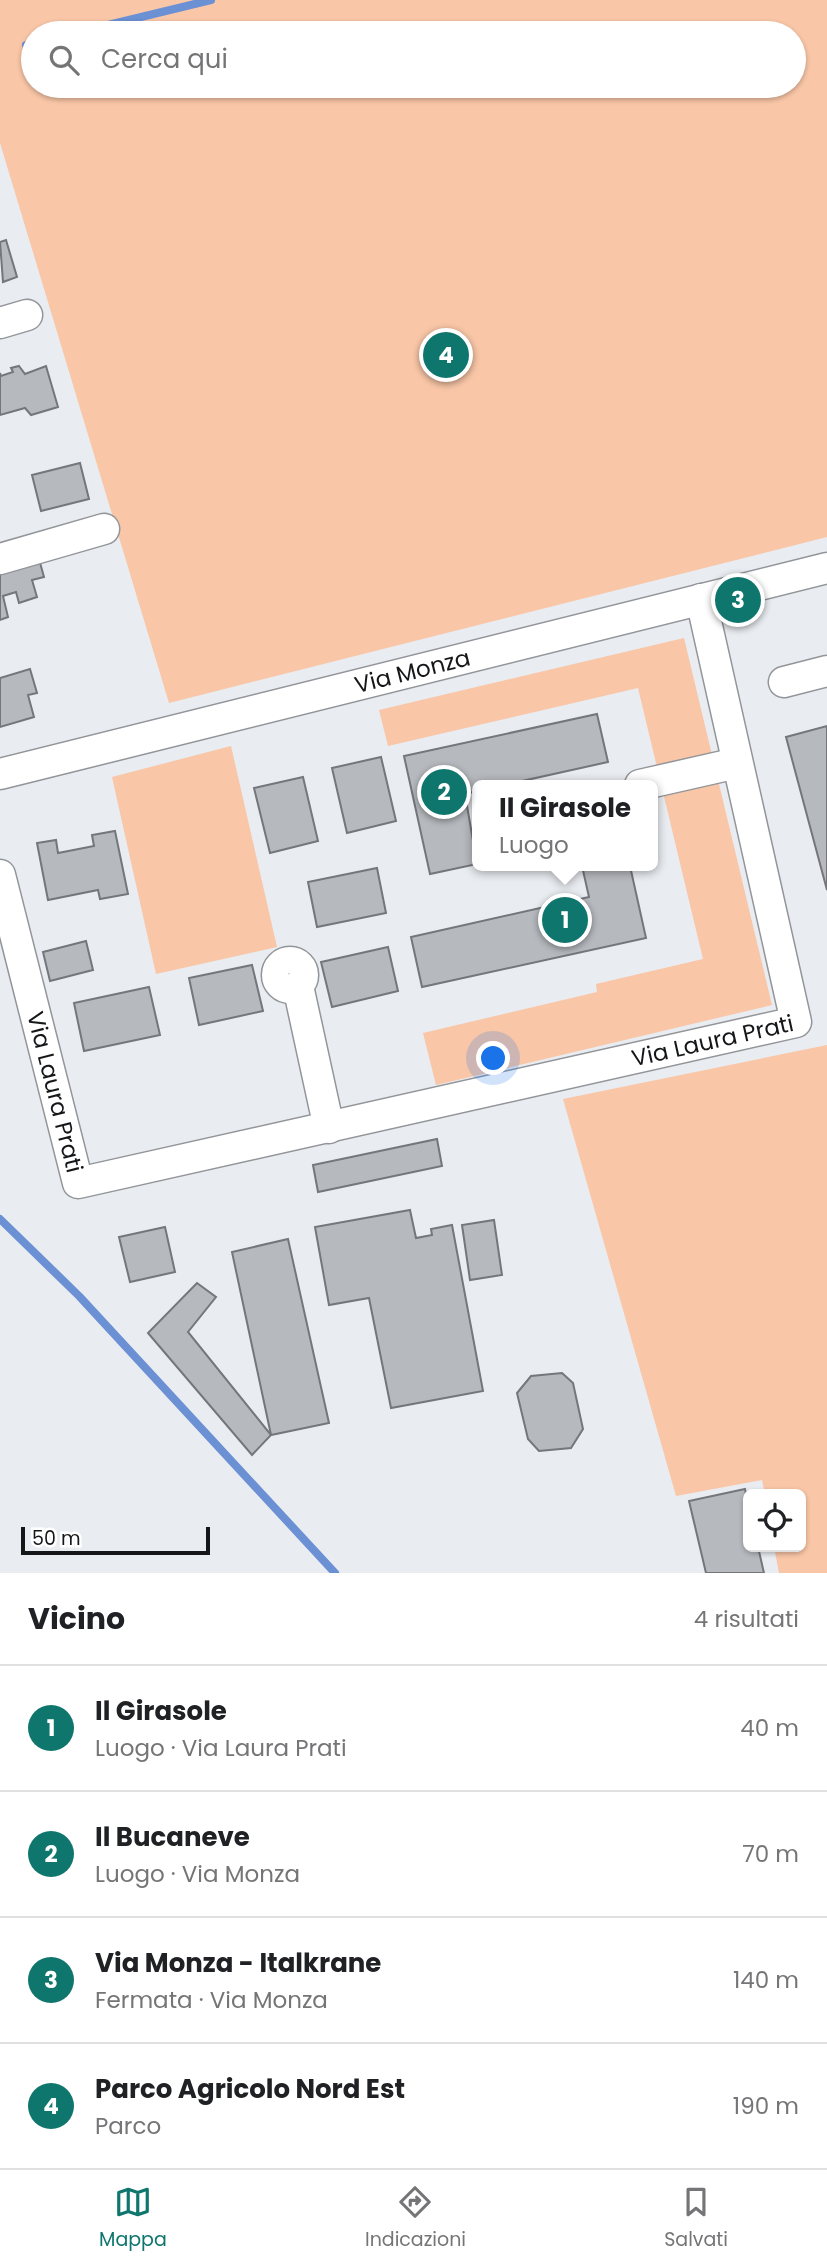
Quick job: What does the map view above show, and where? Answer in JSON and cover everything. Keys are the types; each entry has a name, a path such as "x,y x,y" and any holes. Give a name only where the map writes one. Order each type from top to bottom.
{"street":[{"path":"0,559 104,529"},
{"name":"Via Monza","path":"0,774 827,568"},
{"name":"Via Laura Prati","path":"0,875 78,1183 796,1023 701,599"},
{"path":"784,682 827,671"},
{"path":"658,781 737,763"},
{"path":"298,986 329,1128"}],"shaded area":[{"path":"0,0 827,0 827,537 169,703 0,143"},
{"path":"684,638 772,1005 436,1085 423,1033 597,992 596,984 703,959 638,688 388,746 379,710"},
{"path":"231,746 277,947 156,974 112,777"},
{"path":"827,1045 827,1573 779,1573 775,1552 806,1552 806,1489 764,1489 762,1480 676,1496 563,1099"}],"building":[{"path":"6,240 17,277 3,282 0,242"},
{"path":"19,366 25,374 46,366 58,407 31,415 25,408 0,415 0,373 1,376 13,372 11,368"},
{"path":"80,463 89,499 41,511 32,475"},
{"path":"39,559 44,577 32,580 37,597 19,603 16,592 3,596 8,617 0,620 0,569"},
{"path":"30,669 37,693 28,695 34,717 0,727 0,678"},
{"path":"597,714 608,762 527,780 472,780 472,792 465,794 472,835 472,865 430,874 404,756"},
{"path":"827,726 827,890 786,737"},
{"path":"381,757 396,821 347,833 332,768"},
{"path":"303,777 318,841 270,853 254,788"},
{"path":"115,831 128,894 100,899 98,890 48,900 37,843 56,840 58,853 94,846 92,835"},
{"path":"377,868 386,913 317,927 308,882"},
{"path":"583,871 631,871 646,938 422,987 411,937 589,897"},
{"path":"86,941 93,970 50,981 43,952"},
{"path":"388,947 398,991 332,1007 321,962"},
{"path":"252,965 263,1011 199,1025 189,978"},
{"path":"149,987 160,1035 84,1051 74,1003"},
{"path":"437,1139 442,1166 318,1192 313,1165"},
{"path":"410,1210 416,1238 432,1235 431,1229 452,1225 483,1391 391,1408 369,1298 329,1305 315,1227"},
{"path":"494,1220 502,1275 470,1280 462,1225"},
{"path":"165,1227 175,1272 130,1282 119,1237"},
{"path":"288,1239 329,1423 271,1435 232,1252"},
{"path":"197,1283 216,1297 188,1332 271,1435 252,1455 148,1333"},
{"path":"562,1373 573,1383 583,1429 571,1448 539,1451 528,1439 517,1393 531,1376"},
{"path":"743,1489 743,1552 759,1552 764,1573 706,1573 689,1501"}],"waterway":[{"path":"124,21 211,0"},
{"path":"0,1219 79,1296 335,1573"}],"place":[{"name":"Parco Agricolo Nord Est","path":"446,355"},
{"name":"Via Monza - Italkrane","path":"738,600"},
{"name":"Il Bucaneve","path":"444,792"},
{"name":"Il Girasole","path":"565,920"}]}
